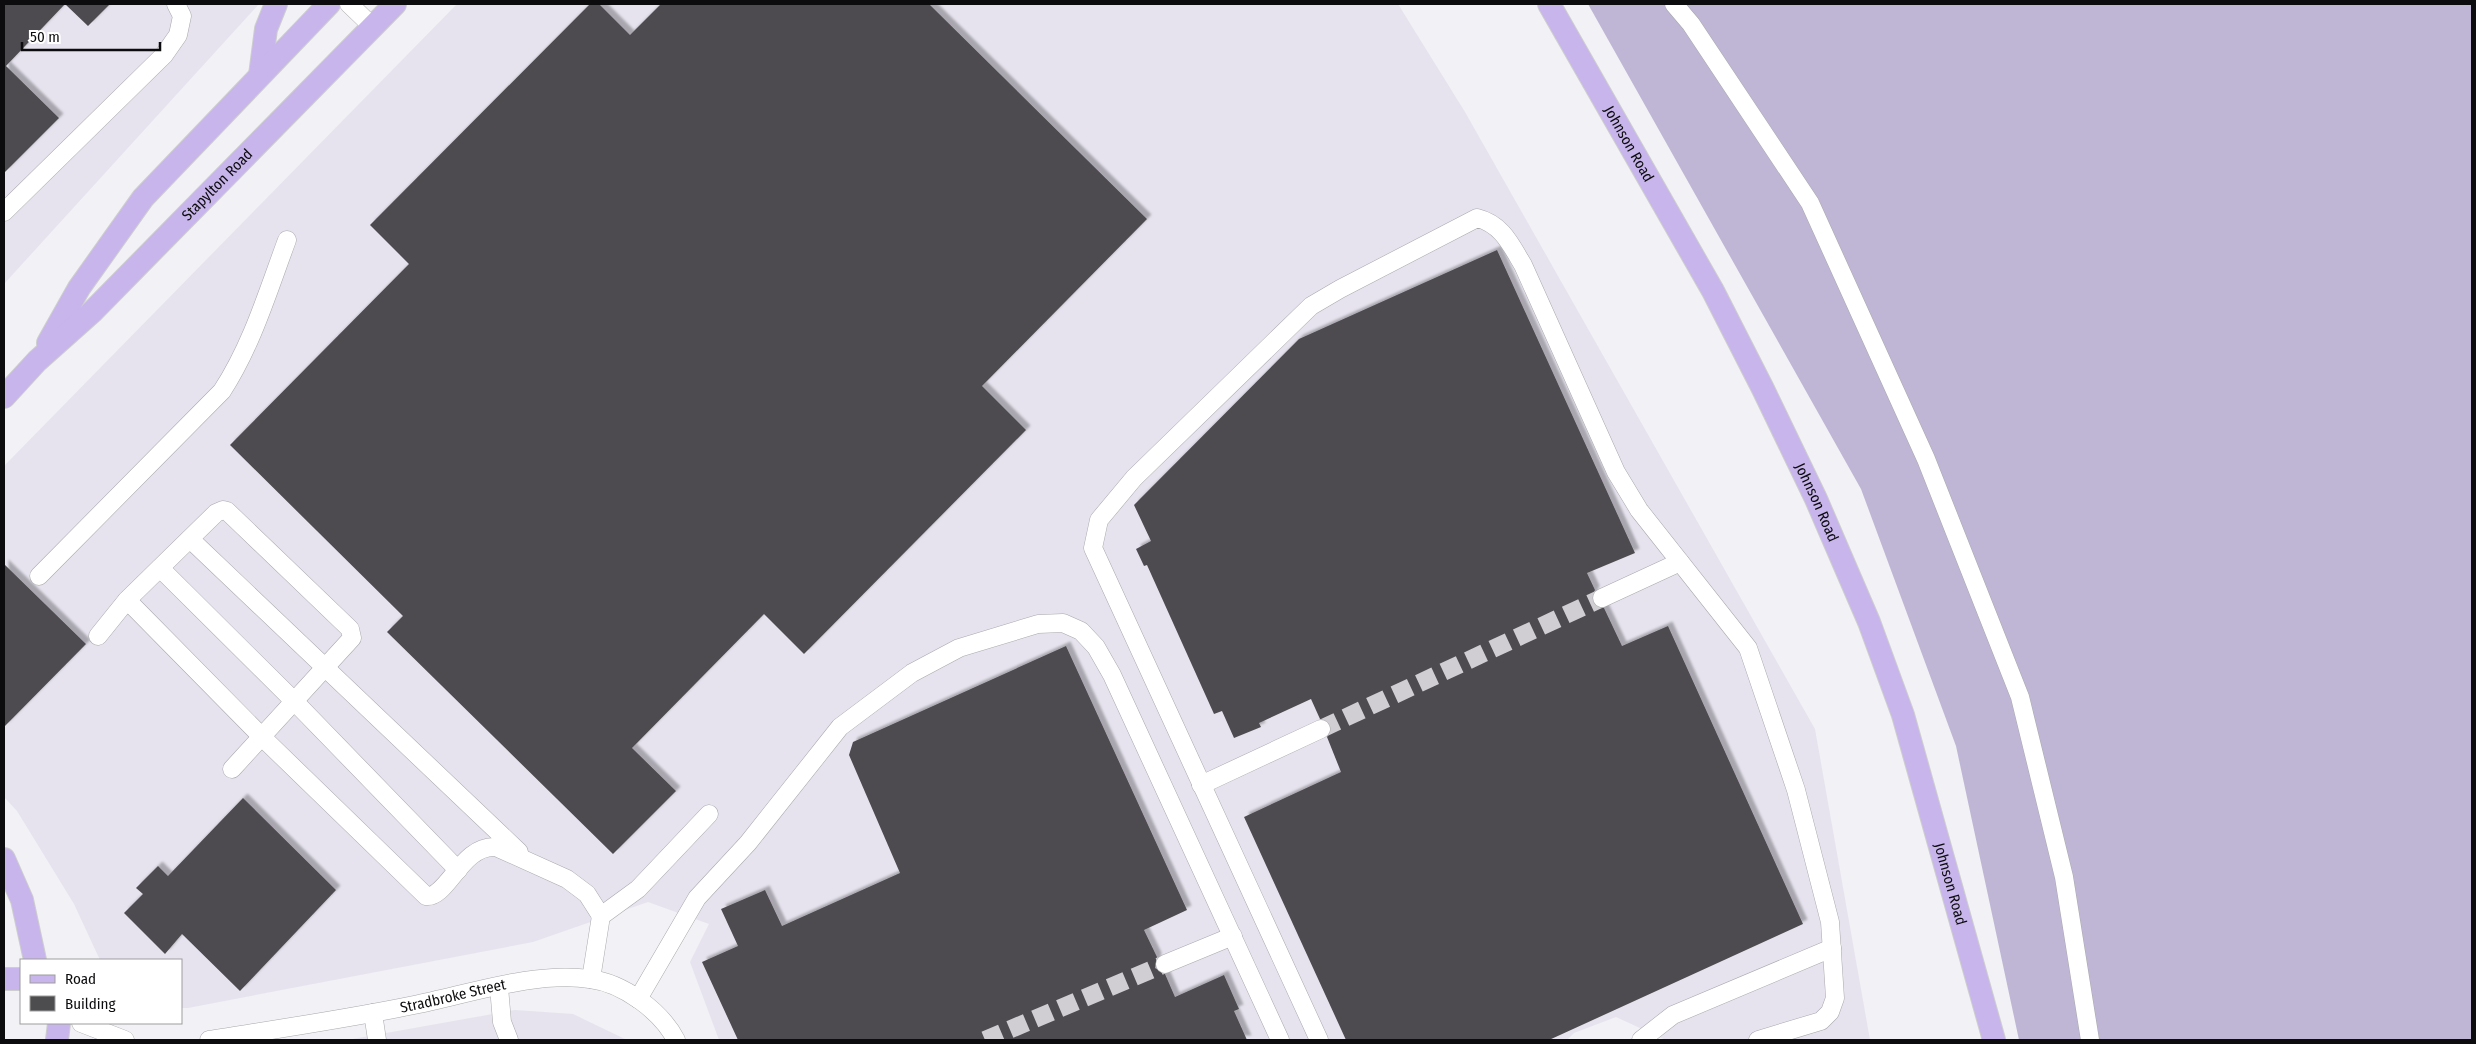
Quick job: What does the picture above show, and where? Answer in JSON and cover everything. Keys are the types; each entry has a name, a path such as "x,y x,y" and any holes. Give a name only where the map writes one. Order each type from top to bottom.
{"main road":[{"path":"260,75 266,29 276,4"},
{"name":"Stapylton Road","path":"37,361 79,288 143,198 328,4"},
{"name":"Stapylton Road","path":"4,397 37,361 92,312 395,4"},
{"name":"Johnson Road","path":"1549,4 1713,291 1763,389 1835,543 1868,622 1903,715 1971,951 1994,1040"},
{"path":"4,859 22,900 36,959"},
{"path":"4,979 20,979"},
{"path":"57,1040 59,1024"}],"street":[{"path":"4,212 164,55 178,35 182,16 176,4"},
{"path":"349,4 372,27"},
{"path":"1674,4 1691,24 1810,203 1926,459 2020,697 2064,877 2090,1040"},
{"path":"1320,1040 1093,548 1099,520 1134,478 1311,306 1477,218 1490,221 1505,235 1523,265 1616,472 1639,510 1748,648 1796,790 1830,922 1835,998 1830,1012 1821,1021 1758,1040"},
{"path":"39,576 222,391 237,369 250,339 287,240"},
{"path":"98,636 128,600 216,513 227,510 350,628 352,638 326,669 232,769"},
{"path":"190,539 526,859"},
{"path":"1602,598 1680,562"},
{"path":"160,568 295,702 458,870"},
{"path":"128,600 262,737 426,896 436,894 476,850 488,846 496,847 526,859 567,879 587,894 601,916 591,979"},
{"path":"638,999 697,898 748,843 840,728 912,673 959,648 1038,624 1063,623 1081,631 1096,647 1112,675 1280,1040"},
{"path":"1201,785 1321,729"},
{"path":"601,916 638,889 708,814"},
{"path":"1165,964 1233,936"},
{"path":"1641,1040 1673,1015 1832,948"},
{"name":"Stradbroke Street","path":"209,1040 373,1013 544,977 591,979 624,991 647,1004 670,1028 676,1040"},
{"path":"499,988 502,1022 509,1040"},
{"path":"373,1013 377,1040"},
{"path":"84,1024 125,1040"}],"shaded area":[{"path":"4,4 259,4 4,284"},
{"path":"457,4 1398,4 1465,112 1815,729 1870,1040 1666,1040 1616,1017 1574,1033 1567,1040 719,1040 690,962 709,924 648,902 533,942 182,1008 182,959 100,959 74,904 17,811 4,797 4,466"},
{"path":"1588,4 2472,4 2472,1040 2019,1040 1956,746 1861,489"},
{"path":"515,1010 573,1014 627,1040 347,1040"}],"building":[{"path":"4,4 65,4 6,66 59,118 4,173"},
{"path":"65,4 110,4 88,26"},
{"path":"590,4 599,4 630,35 661,4 929,4 1147,219 982,386 1026,430 804,654 764,614 632,748 676,791 613,854 387,632 403,616 230,445 409,264 370,225"},
{"path":"1497,250 1635,553 1587,573 1595,590 1592,602 1596,607 1604,608 1622,646 1668,626 1803,924 1549,1040 1346,1040 1244,817 1341,772 1327,737 1331,730 1331,725 1327,720 1320,719 1311,699 1259,723 1261,727 1234,738 1222,711 1214,714 1147,565 1144,566 1136,549 1151,541 1134,505 1299,339"},
{"path":"4,564 86,644 4,727"},
{"path":"1066,646 1187,910 1144,930 1157,957 1155,968 1165,974 1175,997 1224,975 1239,1009 1234,1011 1247,1040 738,1040 702,962 738,946 721,909 765,890 782,926 900,873 849,755 853,742"},
{"path":"243,798 336,890 240,991 182,934 165,954 124,913 143,894 136,888 158,866 168,876"}],"tunnel":[{"path":"1321,729 1602,598"},
{"path":"985,1040 1165,964"}]}
